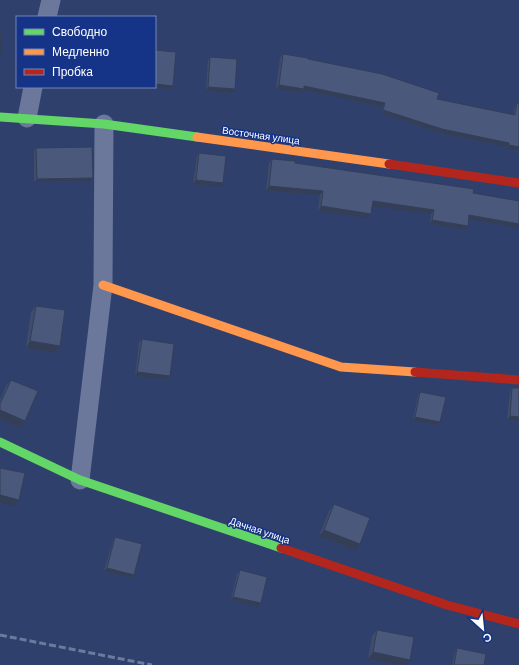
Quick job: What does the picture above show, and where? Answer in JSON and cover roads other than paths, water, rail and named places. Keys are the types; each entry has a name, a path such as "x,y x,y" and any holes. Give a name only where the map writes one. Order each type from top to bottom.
{"street":[{"path":"47,16 51,0"},
{"path":"26,118 33,88"},
{"name":"Восточная улица","path":"0,117 104,124 519,183"},
{"path":"80,480 103,285 104,124"},
{"path":"103,285 341,367 519,380"},
{"name":"Дачная улица","path":"0,442 80,480 447,605 519,624"}],"railway":[{"path":"0,635 152,665"}]}
